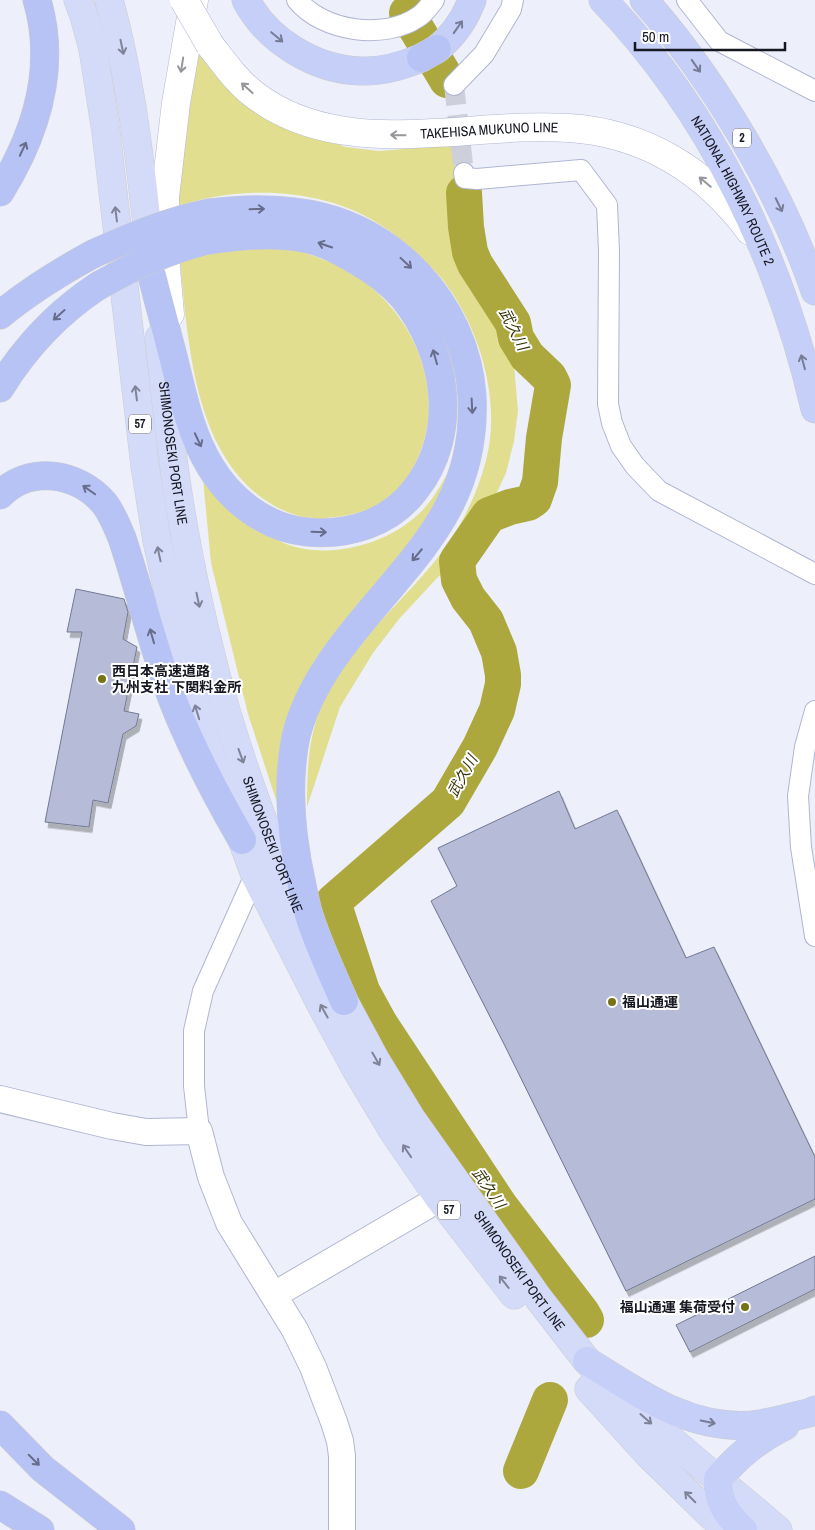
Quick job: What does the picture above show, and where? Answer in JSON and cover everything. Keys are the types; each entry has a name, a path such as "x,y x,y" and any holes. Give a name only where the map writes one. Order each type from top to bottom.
{"highway":[{"path":"0,192 25,146 37,116 45,62 44,36 38,0"},
{"path":"246,0 260,21 275,36 296,51 320,64 362,71 403,65 429,54 446,42 458,28 472,0"},
{"name":"NATIONAL HIGHWAY ROUTE 2","path":"603,0 643,44 670,80 707,136 738,191 758,232 793,325 815,409"},
{"name":"2","path":"644,0 701,74 762,170 784,216 815,290"},
{"path":"0,315 22,297 54,276 93,254 156,227 184,218 209,213 264,208 322,216 380,242 411,267 427,284 445,309 458,334 467,359 473,414 471,442 465,468 455,496 423,548 361,621 327,666 304,710 292,756 290,784 294,840 308,914 344,1001"},
{"path":"0,388 33,341 75,301 98,286 158,255 208,240 244,236 303,238 330,246 382,277 403,297 420,323 433,349 440,376 444,406 441,435 435,458 423,480 395,510 379,520 334,532 298,531 277,525 257,515 241,503 224,487 210,466 195,435 184,404 152,276"},
{"path":"0,494 17,482 31,477 62,476 77,482 105,504 122,538 160,664 189,740 209,783 242,840"},
{"path":"587,1361 653,1401 688,1418 703,1422 753,1424 812,1411"},
{"path":"743,1530 734,1522 720,1499 718,1479 734,1460 764,1436 812,1411"},
{"path":"0,1425 43,1469 121,1530"},
{"path":"0,1505 40,1530"}],"main road":[{"name":"SHIMONOSEKI PORT LINE","path":"78,0 93,49 106,132 144,466 156,541 188,680 209,751 255,875 318,1001 393,1131 449,1192 539,1299 587,1361 618,1395 778,1530"},
{"name":"SHIMONOSEKI PORT LINE","path":"109,0 128,78 142,170 174,466 198,599 214,667 234,738 282,871 307,931 375,1059 411,1118 449,1192 572,1370 648,1454 726,1530"},
{"name":"TAKEHISA MUKUNO LINE","path":"184,0 210,45 232,74 256,96 281,111 308,123 339,131 407,135 539,127 570,128 599,131 635,141 678,162 721,195 754,236 775,276"},
{"path":"174,466 174,360 166,268 165,197 176,103 194,0"}],"street":[{"path":"297,0 310,11 336,26 352,29 389,28 412,21 434,0"},
{"path":"454,84 484,54 511,9 513,0"},
{"path":"687,0 719,40 815,91"},
{"path":"464,173 465,178 477,179 581,170 607,205 609,251 608,404 612,424 621,446 635,466 659,491 815,574"},
{"path":"815,711 805,747 798,796 801,847 815,936"},
{"path":"255,875 203,991 194,1031 194,1086 199,1131 211,1177 229,1222 295,1330 313,1367 340,1441 343,1490 342,1530"},
{"path":"0,1100 146,1132 199,1131"},
{"path":"274,1295 449,1192"}],"shaded area":[{"path":"198,50 304,133 346,147 379,151 454,145 457,188 462,195 465,251 471,266 503,314 513,353 518,411 514,441 506,473 492,503 496,517 459,565 439,576 399,619 373,653 340,707 307,807 308,765 312,738 319,711 325,698 335,680 360,645 440,555 457,529 471,502 482,474 490,437 489,389 484,365 467,318 442,279 394,235 364,215 323,200 279,193 235,194 204,199 175,207 179,169"},
{"path":"223,248 287,248 312,255 336,265 365,282 389,305 408,332 422,362 428,393 427,426 418,457 400,487 385,501 366,510 335,517 308,518 292,514 262,498 239,476 221,451 208,421 198,390 186,324 180,261"},
{"path":"463,436 432,518 352,616 279,809 248,714 211,563 203,479 266,534 275,539 305,549 339,550 374,541 391,534 420,513 431,500 447,474"}],"building":[{"name":"西日本高速道路 九州支社 下関料金所","path":"76,589 124,599 128,612 123,639 137,647 124,711 139,714 136,726 123,734 108,803 93,800 89,827 45,822 82,632 67,632"},
{"name":"福山通運","path":"559,791 575,829 617,810 686,958 714,947 815,1157 815,1199 626,1291 431,901 457,886 438,848"},
{"name":"福山通運 集荷受付","path":"815,1256 815,1289 690,1352 676,1325"}],"waterway":[{"name":"武久川","path":"421,0 407,13 447,80"},
{"name":"武久川","path":"464,193 466,227 470,252 475,264 513,323 516,338 527,356 549,377 553,385 544,438 540,482 534,499 528,503 489,515 457,561 459,580 468,598 486,621 499,652 503,684 497,710 480,747 448,802 333,902 362,991 380,1024 500,1206 586,1320"},
{"name":"武久川","path":"521,1471 550,1400"}],"tunnel":[{"path":"454,85 464,173"}],"place":[{"name":"西日本高速道路 九州支社 下関料金所","path":"102,679"},
{"name":"福山通運","path":"612,1002"},
{"name":"福山通運 集荷受付","path":"745,1307"}]}
